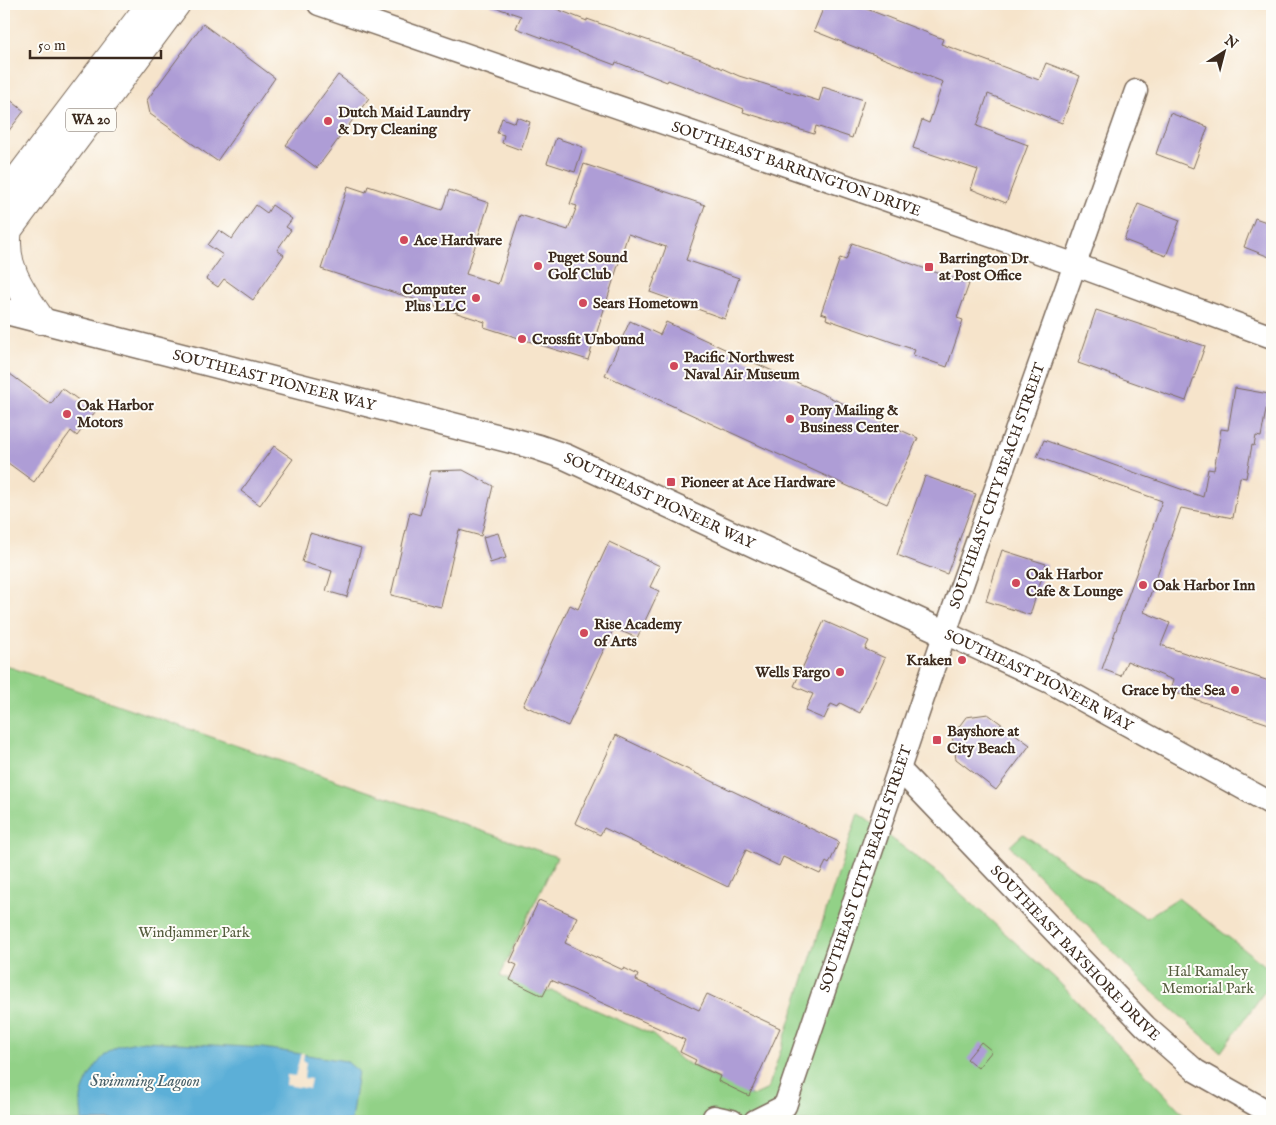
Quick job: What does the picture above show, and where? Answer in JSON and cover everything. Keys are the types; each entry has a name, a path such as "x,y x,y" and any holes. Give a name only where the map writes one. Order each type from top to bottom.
{"main road":[{"name":"WA 20","path":"4,198 151,4"},
{"name":"WA 20","path":"6,232 176,4"},
{"path":"6,232 7,259 21,288 41,320"},
{"name":"SOUTHEAST PIONEER WAY","path":"4,311 537,446 598,472 945,633"}],"street":[{"name":"SOUTHEAST BARRINGTON DRIVE","path":"319,4 1076,265 1272,337"},
{"name":"SOUTHEAST CITY BEACH STREET","path":"755,1121 784,1106 945,633 1136,91"},
{"name":"SOUTHEAST PIONEER WAY","path":"945,633 1052,683 1272,804"},
{"name":"SOUTHEAST BAYSHORE DRIVE","path":"899,769 1144,1026 1196,1071 1244,1100 1272,1114"}],"green space":[{"name":"Windjammer Park","path":"4,665 557,857 500,975 541,992 553,991 653,1035 681,1060 753,1096 768,1089 858,813 939,874 1056,979 1190,1121 4,1121"},
{"name":"Hal Ramaley Memorial Park","path":"1023,834 1146,918 1178,898 1272,971 1272,981 1221,1052 1147,987 1010,846"}],"water":[{"name":"Swimming Lagoon","path":"144,1041 263,1048 346,1061 358,1071 351,1121 82,1121 82,1092 96,1066 105,1055 114,1049 126,1044"}],"pier":[{"path":"301,1053 304,1053 303,1061 306,1062 304,1078 311,1079 309,1089 286,1085 287,1075 295,1076"}],"building":[{"path":"492,4 544,4 587,21 587,19 701,59 739,76 819,101 823,87 864,100 852,138 816,126 814,134 743,112 744,109 668,80 667,82 616,62 615,65 516,28 521,16 491,6"},
{"path":"825,4 854,4 943,39 941,44 1039,80 1046,63 1080,76 1062,123 988,94 977,126 1028,145 1006,203 971,189 978,170 913,148 922,120 929,123 943,82 814,31"},
{"path":"203,24 275,78 217,161 150,114 147,100"},
{"name":"Dutch Maid Laundry & Dry Cleaning","path":"338,75 369,98 317,168 286,145"},
{"path":"4,95 24,111 4,137"},
{"path":"1170,113 1208,127 1193,168 1156,154"},
{"path":"517,117 530,122 521,150 502,143 504,135 497,133 502,118 515,123"},
{"path":"556,138 583,147 575,172 547,163"},
{"path":"584,164 705,205 686,260 739,278 725,319 650,292 666,247 628,234 588,360 484,327 485,322 321,269 348,186 366,192 368,186 442,210 449,190 489,203 466,274 498,284 520,215 568,230 577,206 570,204"},
{"path":"1138,204 1180,220 1166,256 1124,240"},
{"path":"256,205 267,213 272,205 292,219 286,227 291,230 277,250 284,255 253,300 224,279 218,287 206,279 223,255 208,245 219,230 232,239"},
{"path":"1255,218 1272,224 1272,258 1244,247"},
{"path":"852,243 969,284 957,318 963,320 947,367 913,355 915,350 826,319 827,315 821,313 840,258 846,260"},
{"path":"1096,310 1205,346 1186,401 1078,363"},
{"path":"630,321 660,335 666,322 918,438 887,504 605,375"},
{"path":"10,374 51,404 62,388 95,412 77,436 71,431 34,482 4,460 4,383"},
{"path":"1235,388 1269,394 1261,437 1256,436 1254,446 1252,445 1246,478 1240,477 1233,518 1181,508 1144,612 1170,623 1161,645 1272,682 1272,725 1170,691 1173,680 1127,661 1121,676 1102,669 1162,501 1037,457 1044,440 1203,497 1208,469 1214,470 1221,429 1228,430"},
{"path":"274,446 293,459 260,505 241,491"},
{"path":"463,470 493,486 481,536 459,530 441,607 391,595 410,512 420,515 431,471"},
{"path":"925,476 976,494 947,574 897,555"},
{"path":"310,533 361,548 347,597 326,591 332,571 302,562"},
{"path":"498,533 506,558 490,563 483,537"},
{"name":"Rise Academy of Arts","path":"609,542 660,566 650,587 659,591 637,638 614,628 568,726 523,705 570,605 578,609"},
{"name":"Oak Harbor Cafe & Lounge","path":"1002,550 1046,564 1030,615 986,601"},
{"name":"Wells Fargo","path":"824,621 869,641 865,649 885,658 860,713 840,703 838,707 831,704 824,719 805,711 813,694 794,686"},
{"path":"988,714 1030,745 996,790 956,759 952,736 966,717"},
{"path":"616,735 839,842 829,864 826,862 820,874 783,857 779,866 746,850 728,887 604,828 600,835 575,823"},
{"path":"539,900 577,917 565,943 638,975 636,980 699,1010 707,994 780,1028 749,1096 718,1081 720,1076 694,1064 696,1060 680,1052 685,1040 551,980 543,996 510,980 517,965 510,962"},
{"path":"981,1042 992,1051 978,1068 967,1059"}],"place":[{"name":"Dutch Maid Laundry & Dry Cleaning","path":"328,121"},
{"name":"Ace Hardware","path":"404,240"},
{"name":"Puget Sound Golf Club","path":"538,266"},
{"name":"Barrington Dr at Post Office","path":"929,267"},
{"name":"Computer Plus LLC","path":"476,298"},
{"name":"Sears Hometown","path":"583,303"},
{"name":"Crossfit Unbound","path":"522,339"},
{"name":"Pacific Northwest Naval Air Museum","path":"674,366"},
{"name":"Oak Harbor Motors","path":"67,414"},
{"name":"Pony Mailing & Business Center","path":"790,419"},
{"name":"Pioneer at Ace Hardware","path":"671,482"},
{"name":"Oak Harbor Cafe & Lounge","path":"1016,583"},
{"name":"Oak Harbor Inn","path":"1143,585"},
{"name":"Rise Academy of Arts","path":"584,633"},
{"name":"Kraken","path":"962,660"},
{"name":"Wells Fargo","path":"840,672"},
{"name":"Grace by the Sea","path":"1235,690"},
{"name":"Bayshore at City Beach","path":"937,740"}]}
